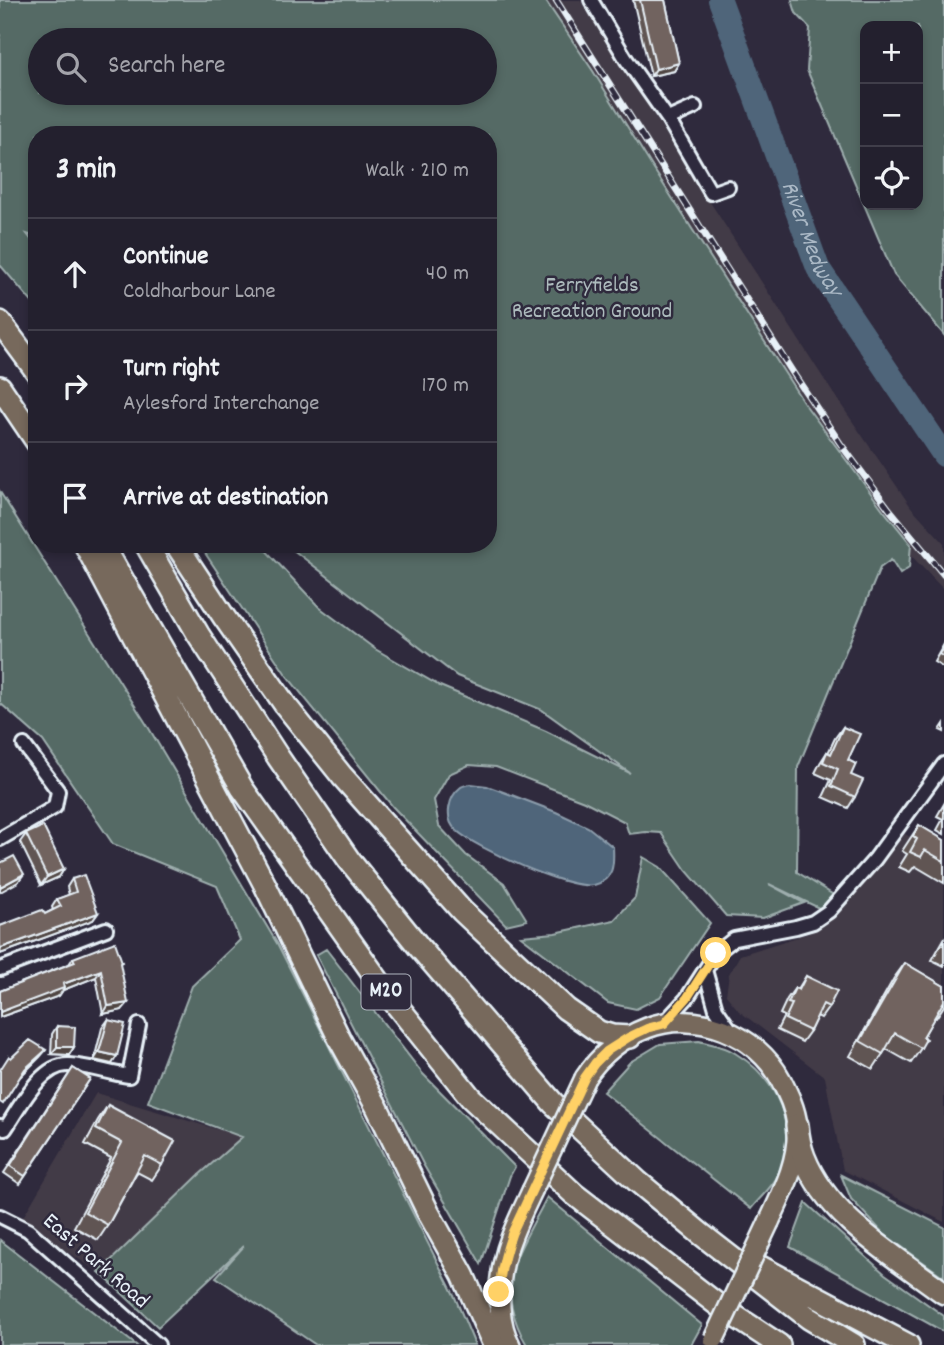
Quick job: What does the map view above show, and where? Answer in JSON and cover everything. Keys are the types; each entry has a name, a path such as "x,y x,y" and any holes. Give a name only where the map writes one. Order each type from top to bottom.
{"highway":[{"path":"0,322 28,360"},
{"path":"0,387 28,428"},
{"name":"M20","path":"90,553 264,883 428,1212 503,1343"},
{"name":"M20","path":"107,553 242,788 387,993 471,1098 575,1195 718,1305 779,1345"},
{"name":"M20","path":"151,553 198,634 349,860 419,947 553,1103 638,1181 711,1241 809,1318 853,1345"},
{"path":"182,553 286,706 341,776 462,911 566,1009 599,1032 629,1037"},
{"path":"797,1125 804,1157 835,1205 868,1235 944,1293"},
{"name":"M20","path":"711,1241 908,1345"}],"main road":[{"path":"503,1343 499,1292 505,1254 512,1233 585,1077 607,1051 629,1037 648,1028 683,1023 732,1032 751,1044 778,1074 791,1099 797,1125 790,1174 713,1342"}],"street":[{"path":"592,0 626,59 668,119 711,193 728,187"},
{"path":"668,119 695,107"},
{"path":"0,839 55,807 58,791 24,745"},
{"path":"664,1024 687,998 716,953 734,939 813,922 829,911 875,859 944,764"},
{"path":"0,969 106,929"},
{"path":"705,970 716,1009 732,1032"},
{"path":"0,1126 5,1129 38,1081 50,1069 66,1065 129,1076 139,1025"},
{"name":"East Park Road","path":"0,1216 28,1230 158,1345"}],"shaded area":[{"path":"542,0 580,0 833,393 911,507 944,543 944,590 905,549 792,393"},
{"path":"905,834 944,856 944,1222 843,1170 825,1077 739,1011 726,995 729,974 740,955 810,933 848,896 859,891"},
{"path":"96,1093 242,1137 99,1272 47,1239 22,1219"}],"green space":[{"name":"Ferryfields Recreation Ground","path":"0,0 545,0 804,403 911,544 909,568 900,574 891,560 880,568 798,767 797,872 835,896 823,910 769,884 804,903 763,918 726,916 686,870 661,833 629,834 625,822 584,801 496,767 469,765 449,774 434,800 439,826 466,855 504,883 527,920 506,925 393,807 287,676 205,553 268,553 319,607 375,649 440,686 546,731 630,773 542,710 457,676 297,553 497,553 497,126 28,126 28,298 0,265"},
{"path":"792,0 944,0 944,335 894,275 866,210 923,210 923,21 860,21 860,195 807,70 810,28 796,13"},
{"path":"0,492 28,536 28,553 38,553 147,725 278,945 454,1295 475,1345 316,1345 216,1277 244,1246 158,1327 99,1272 242,1137 148,1102 192,986 240,940 217,886 113,844 43,741 0,703"},
{"path":"643,857 660,867 710,923 660,997 636,1009 608,1003 521,936 555,933 614,920 635,898"},
{"path":"326,949 423,1074 515,1167 481,1264 423,1164 316,955"},
{"path":"699,1041 735,1053 763,1076 773,1090 785,1122 784,1157 778,1175 751,1209 603,1092 630,1062 660,1044"},
{"path":"841,1175 944,1227 944,1277 884,1234 851,1199"},
{"path":"547,1197 702,1325 691,1345 527,1345 512,1307 510,1275 520,1249"},
{"path":"806,1203 885,1274 944,1316 944,1332 790,1247"},
{"path":"0,1240 136,1345 0,1345"}],"water":[{"path":"471,784 487,786 509,794 588,827 613,847 613,865 609,875 601,883 594,885 565,881 501,857 466,838 452,825 449,808 457,791"}],"building":[{"path":"640,0 665,0 679,63 656,69"},
{"path":"843,727 860,734 848,760 856,764 851,775 863,780 855,797 831,786 838,769 823,762 827,752 831,754"},
{"path":"919,825 944,840 944,861 925,850 921,857 910,852 917,839 913,836"},
{"path":"43,826 64,869 47,877 26,834"},
{"path":"14,856 24,874 0,887 0,863"},
{"path":"84,875 98,913 0,947 0,926 42,910 45,914 61,906 57,899 76,892 72,879"},
{"path":"115,942 122,962 120,963 128,1003 108,1006 101,970 63,984 64,988 0,1012 0,991 75,962 73,958"},
{"path":"905,963 944,986 944,1001 923,1037 926,1039 921,1048 895,1033 883,1054 860,1041"},
{"path":"806,976 837,991 829,1007 823,1004 810,1031 785,1019 795,988 799,990"},
{"path":"108,1020 125,1024 117,1056 99,1052"},
{"path":"57,1026 75,1027 74,1047 57,1047"},
{"path":"30,1040 46,1050 25,1069 3,1104 0,1102 0,1070 9,1056 11,1058"},
{"path":"73,1068 90,1079 25,1176 10,1166"},
{"path":"108,1105 175,1141 162,1165 145,1156 108,1225 85,1212 122,1143 96,1129"}],"waterway":[{"name":"River Medway","path":"720,0 818,268 944,455"}],"railway":[{"path":"556,0 840,443 890,510 944,575"}],"route":[{"path":"499,1292 500,1273 512,1233 585,1077 607,1051 648,1028 664,1024 687,998 716,953"}]}
